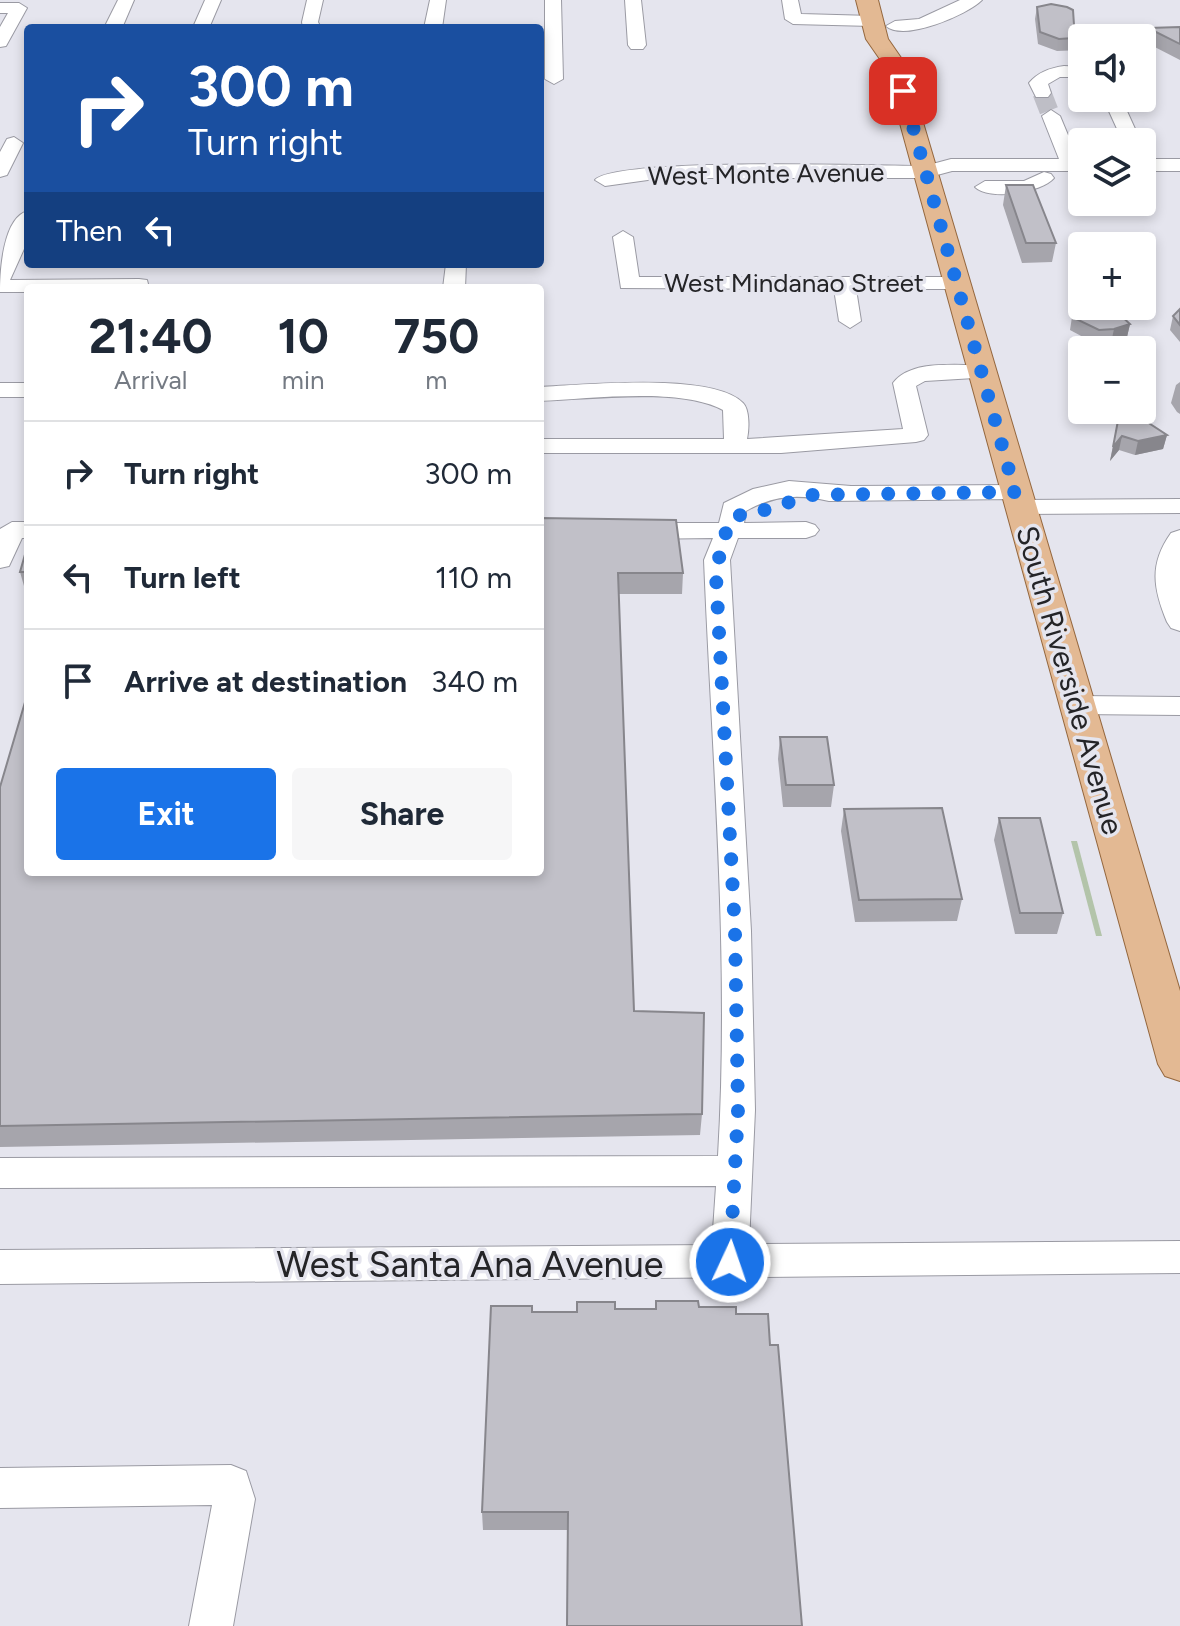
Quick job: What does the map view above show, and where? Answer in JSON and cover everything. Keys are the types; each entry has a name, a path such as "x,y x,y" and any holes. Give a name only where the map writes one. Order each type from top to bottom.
{"main road":[{"name":"South Riverside Avenue","path":"885,0 900,41 895,65"},
{"name":"South Riverside Avenue","path":"869,10 877,39 895,65 1180,1064"}],"street":[{"path":"115,24 126,0"},
{"path":"203,24 213,0"},
{"path":"311,24 315,0"},
{"path":"434,24 438,0"},
{"path":"553,0 554,79"},
{"path":"633,0 637,45"},
{"path":"790,0 793,19 869,10"},
{"path":"895,26 922,24 974,0"},
{"path":"0,8 19,8 0,42"},
{"path":"1042,93 1038,83 1045,76 1068,72"},
{"path":"1051,116 1068,149"},
{"path":"0,171 14,143"},
{"path":"1156,164 1180,165"},
{"name":"West Monte Avenue","path":"605,180 662,172 926,172 951,165 1068,165"},
{"path":"985,187 1037,184 1044,178 1039,165"},
{"path":"0,279 24,227"},
{"name":"West Mindanao Street","path":"623,237 629,283 959,283"},
{"path":"40,284 140,279"},
{"path":"844,283 850,321"},
{"path":"0,286 24,285"},
{"path":"544,446 781,446 916,435 904,383 920,374 983,372"},
{"path":"0,390 24,390"},
{"path":"544,394 638,390 710,394 734,407 737,432 734,445"},
{"path":"730,1262 738,1110 735,931 716,576 717,560 730,523 812,495 848,493 1180,506"},
{"path":"618,531 664,520 806,530"},
{"path":"1180,538 1170,555 1165,583 1180,622"},
{"path":"1078,705 1180,706"},
{"path":"0,1173 735,1171"},
{"name":"West Santa Ana Avenue","path":"0,1267 1180,1257"},
{"path":"0,1488 231,1485 234,1499 211,1626"}],"green space":[{"path":"1071,841 1077,841 1102,936 1096,936"}],"building":[{"path":"1051,4 1073,10 1074,24 1068,24 1068,38 1059,39 1040,32 1037,7"},
{"path":"1180,27 1180,44 1156,32 1156,28"},
{"path":"1006,185 1033,185 1056,243 1026,243"},
{"path":"1180,309 1180,325 1173,316"},
{"path":"1078,320 1126,320 1130,324 1114,329 1099,330"},
{"path":"1117,424 1150,424 1167,435 1138,441 1122,436 1113,447"},
{"path":"544,518 676,520 683,573 618,573 634,1011 704,1013 702,1114 0,1126 0,787 24,706 24,876 544,876"},
{"path":"780,737 827,737 834,785 786,785"},
{"path":"942,808 962,899 859,900 844,809"},
{"path":"999,818 1040,818 1063,913 1020,913"},
{"path":"656,1301 698,1301 699,1307 736,1307 736,1314 768,1314 770,1345 778,1345 802,1626 567,1626 568,1512 482,1512 491,1306 532,1306 532,1312 577,1312 577,1302 615,1302 615,1309 656,1309"}],"tunnel":[{"path":"1042,93 1051,116"}],"route":[{"path":"730,1262 738,1110 735,931 721,619 716,576 717,560 726,530 734,516 755,513 812,495 1015,492 903,91"}]}
